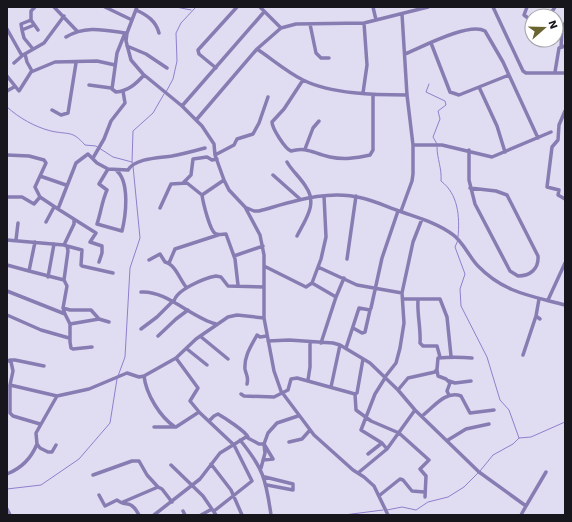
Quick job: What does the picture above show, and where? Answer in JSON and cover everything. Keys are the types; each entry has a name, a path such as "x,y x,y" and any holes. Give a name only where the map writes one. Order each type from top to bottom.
{"street":[{"path":"35,7 30,11 31,20 38,30"},
{"path":"54,7 77,31"},
{"path":"105,7 132,20"},
{"path":"216,68 199,54 198,50 236,7"},
{"path":"260,7 281,28"},
{"path":"373,7 376,20"},
{"path":"197,119 257,49 281,28 291,24 364,23 428,7"},
{"path":"493,7 523,71 526,73 565,73"},
{"path":"111,88 117,53 136,9 148,17 158,28 159,33"},
{"path":"182,106 264,12"},
{"path":"353,328 362,333 365,332 382,258 399,211 412,181 412,145 402,14"},
{"path":"14,63 47,39 64,16"},
{"path":"31,20 21,24 24,38 33,49"},
{"path":"363,93 367,65 364,23"},
{"path":"310,24 316,53 321,58 329,58"},
{"path":"22,30 34,25"},
{"path":"405,54 466,29 481,28 489,36 538,138"},
{"path":"7,29 16,48 21,54 24,55 26,62 32,71"},
{"path":"66,37 77,31 107,29 126,33"},
{"path":"126,33 127,46 131,60 144,75 197,119 214,144 216,157 229,190 252,217 260,235 263,246 264,266 264,318 276,378 282,393 310,430 358,473 370,481 380,495 388,515"},
{"path":"431,43 450,92 459,95 509,75"},
{"path":"127,46 146,54 167,68"},
{"path":"555,72 558,53 562,48"},
{"path":"257,49 303,80 324,87 373,95 407,95"},
{"path":"7,76 14,87 19,91 32,71 55,62 76,63 97,61 115,65"},
{"path":"52,110 61,115 68,113 76,63"},
{"path":"89,85 111,88 116,92 123,91 132,87 144,75"},
{"path":"303,80 284,109 272,122 272,125 287,150 291,151 305,149 316,154 340,159 370,155 373,150 373,95"},
{"path":"7,91 14,87"},
{"path":"480,87 497,126 505,152"},
{"path":"93,158 104,139 111,121 125,104 123,91"},
{"path":"183,183 192,173 192,159 207,157 212,160 234,145 237,139 253,134 259,123 268,97"},
{"path":"565,111 559,125 558,140 552,147 547,187 559,190 558,195 565,199"},
{"path":"305,149 313,128 319,121"},
{"path":"412,145 442,145 469,150 488,157 505,152 552,132"},
{"path":"46,222 56,208 76,163 86,154 108,169 128,170 130,167 149,158 170,156 205,148"},
{"path":"469,150 468,167 470,188 485,225 510,271 518,276 530,273 537,264 538,256 507,195 496,191 470,188"},
{"path":"8,155 37,157 44,160 46,163 35,187 40,197 96,233 90,242 102,246 99,262"},
{"path":"287,162 307,188 312,198 311,209 297,236"},
{"path":"108,169 99,184 107,190 102,200 102,211 97,224 122,231 125,219 125,190 121,174 116,170"},
{"path":"273,175 300,199"},
{"path":"40,176 66,185"},
{"path":"187,179 188,184"},
{"path":"202,195 224,180"},
{"path":"160,208 170,186 183,183 188,184 202,195 205,215 214,232 218,234"},
{"path":"245,207 254,211 300,199 340,195 356,196 422,219 454,235 479,267 506,288 565,306"},
{"path":"264,266 306,287 312,283 326,237 324,196"},
{"path":"347,259 356,196"},
{"path":"7,197 22,197 34,204 40,197"},
{"path":"252,217 254,211"},
{"path":"387,449 382,443 361,430 375,394 396,363 404,323 402,294 412,242 422,219"},
{"path":"74,220 74,224 66,245 68,252 64,280 67,286 63,308 70,324 69,338 71,348 92,347"},
{"path":"16,240 18,223"},
{"path":"169,263 175,249 218,234 226,234 234,256 238,285"},
{"path":"7,240 66,245 82,250 80,265 113,273"},
{"path":"29,271 35,242"},
{"path":"48,277 54,244"},
{"path":"234,256 263,246"},
{"path":"149,260 159,253 166,262 169,263 186,287"},
{"path":"548,300 565,263"},
{"path":"7,265 64,280"},
{"path":"318,267 356,284 402,294"},
{"path":"141,329 157,317 186,287 216,276 221,277 226,285 264,286"},
{"path":"321,342 344,278"},
{"path":"312,283 336,297"},
{"path":"7,291 65,314"},
{"path":"141,292 152,293 216,324"},
{"path":"403,299 418,300 439,298 442,302 446,317 451,356"},
{"path":"523,355 536,316 539,299"},
{"path":"418,300 418,318 421,330 420,343 423,346 437,346 440,357 438,358 438,376 455,384 471,381"},
{"path":"63,308 70,310 91,310 99,319"},
{"path":"346,348 359,308 370,310"},
{"path":"158,336 188,310"},
{"path":"7,315 41,330 69,338"},
{"path":"10,385 57,396 89,389 127,373 139,377 144,376 176,358 188,349 200,336 216,324 233,315 264,318"},
{"path":"536,316 540,319"},
{"path":"70,324 99,319 109,322"},
{"path":"247,384 248,377 245,369 248,351 257,335 260,337 267,336"},
{"path":"200,336 228,359"},
{"path":"268,341 289,340 340,345 370,363 398,390 415,410 483,475 526,506"},
{"path":"308,380 310,367 310,342"},
{"path":"331,387 340,345"},
{"path":"188,349 207,365"},
{"path":"440,357 451,356 457,358 472,358"},
{"path":"176,358 198,388 190,401 200,413 234,445 252,481 214,512 201,515"},
{"path":"363,359 357,393 355,394 356,410 366,418 399,433 429,460 420,469 426,476 425,494 412,491 403,480 400,479 380,495"},
{"path":"40,424 13,416 10,413 10,385 13,371 8,360 22,361 44,366"},
{"path":"398,390 408,378 435,372 437,369"},
{"path":"144,376 146,389 164,417 176,427"},
{"path":"241,394 244,396 274,397 288,390 293,378 308,380 355,394"},
{"path":"448,381 449,387 446,390 449,395"},
{"path":"422,416 438,402 449,395 461,396 470,413 494,410"},
{"path":"7,474 24,464 30,458 37,444 36,433 57,396"},
{"path":"358,473 387,449 415,410"},
{"path":"154,427 176,427 191,416 200,413"},
{"path":"209,421 218,414 235,427 243,430 248,437 259,444 264,444"},
{"path":"261,464 264,444 268,433 277,423 298,416"},
{"path":"448,440 466,429 489,424"},
{"path":"289,442 302,439 310,430"},
{"path":"154,515 192,486 224,450 248,437"},
{"path":"240,440 261,464 267,485 271,515"},
{"path":"368,454 382,443"},
{"path":"37,444 48,452 52,452 56,445"},
{"path":"261,464 273,460 264,444"},
{"path":"93,475 132,461 140,461 147,475 158,487 162,489 172,502"},
{"path":"211,464 234,495 241,515"},
{"path":"171,465 203,496 214,512"},
{"path":"207,470 217,471"},
{"path":"528,515 522,513 546,472"},
{"path":"265,477 293,484 293,490 267,485"},
{"path":"123,502 158,487"},
{"path":"99,494 105,506 117,500 121,503 130,503 134,506 139,515"},
{"path":"7,509 10,515"}],"waterway":[{"path":"176,7 191,10"},
{"path":"166,92 173,79 177,61 176,33 181,23 196,7"},
{"path":"429,84 426,92 445,101 446,105 438,111 440,119 433,137 437,144"},
{"path":"132,163 133,131 153,113 164,94"},
{"path":"7,107 33,125 51,131 73,135 81,140 85,145 96,146 113,157 132,162"},
{"path":"437,147 441,181 451,192 457,206 459,221 458,237"},
{"path":"118,376 125,357 130,268 140,238 133,166"},
{"path":"458,240 455,247 465,274 460,289 461,306 487,357 500,400 509,410 519,438"},
{"path":"7,489 41,485 79,459 110,423 117,379"},
{"path":"480,471 493,455 513,444 519,438 531,437 565,422"},
{"path":"387,510 402,507 416,510 428,502 448,497 464,487 478,473"},
{"path":"344,515 383,510"}]}
